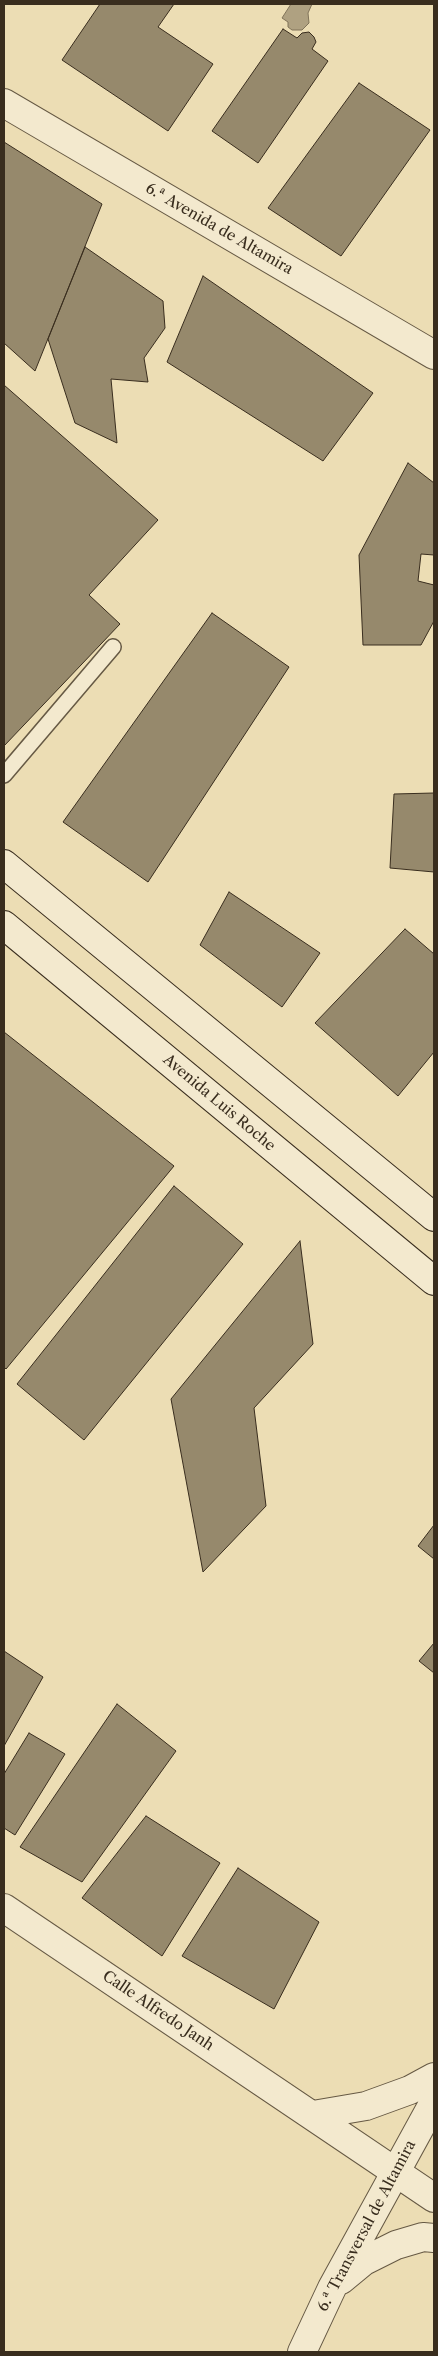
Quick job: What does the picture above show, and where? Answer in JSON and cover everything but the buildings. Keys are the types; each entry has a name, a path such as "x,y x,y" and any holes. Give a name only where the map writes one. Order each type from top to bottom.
{"street":[{"name":"6.ª Avenida de Altamira","path":"4,103 434,355"},
{"path":"4,864 434,1217"},
{"name":"Avenida Luis Roche","path":"4,925 434,1281"},
{"name":"Calle Alfredo Janh","path":"4,1908 434,2198"},
{"path":"313,2115 366,2106 410,2090 434,2077"},
{"name":"6.ª Transversal de Altamira","path":"302,2352 332,2288 434,2102"},
{"path":"332,2288 364,2261 396,2244 422,2238 434,2238"}],"lane":[{"path":"4,775 112,647"}],"shaded area":[{"path":"291,4 312,4 308,13 309,23 302,30 292,30 288,27 288,22 282,18"}]}
